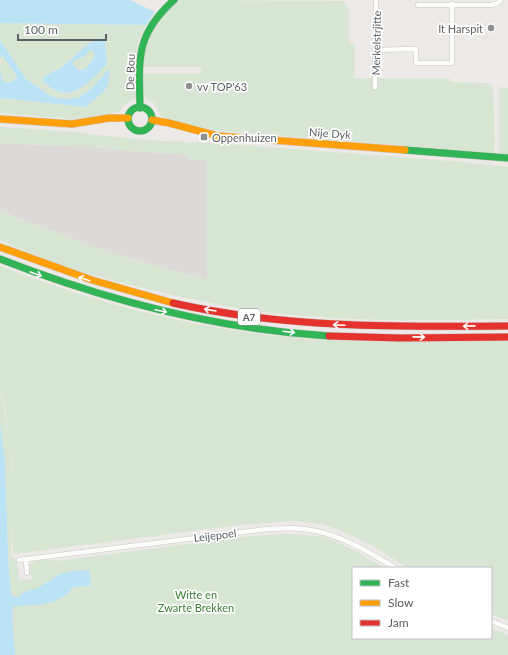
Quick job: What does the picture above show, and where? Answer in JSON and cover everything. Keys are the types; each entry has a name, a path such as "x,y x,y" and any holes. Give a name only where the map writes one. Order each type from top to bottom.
{"main road":[{"name":"De Bou","path":"140,108 140,51 144,38 158,14 174,0"},
{"path":"140,108 148,111 152,120 148,128 139,131 131,127 128,118 132,110 140,108"},
{"path":"0,118 72,124 104,118 128,118"},
{"name":"Nije Dyk","path":"152,120 180,126 204,134 218,136 508,158"},
{"name":"A7","path":"0,247 80,277 114,287 200,308 251,317 317,324 376,326 508,326"},
{"name":"A7","path":"0,259 88,292 148,308 221,323 293,333 349,337 508,337"}],"street":[{"name":"Merkelstrjitte","path":"375,87 376,0"},
{"path":"418,5 492,5 501,0"},
{"path":"376,50 416,50 416,63 452,63 452,4"},
{"name":"Leijepoel","path":"19,560 221,535 282,529 306,529 340,538 394,567"},
{"path":"26,560 27,573"},
{"path":"492,621 508,628"}],"shaded area":[{"path":"0,143 107,148 187,155 187,159 207,160 207,279 100,249 0,211"}],"green space":[{"path":"179,0 343,1 349,8 349,43 355,43 354,78 449,78 450,81 453,82 491,84 493,88 494,153 199,129 161,116 154,103 143,96 143,74 201,74 201,67 143,67 148,37 152,29 163,14"},
{"path":"0,23 146,25 139,40 137,50 136,97 127,103 119,112 95,117 72,119 0,113 0,98 86,107 106,90 109,70 91,89 78,98 65,99 52,97 26,79 0,40","holes":["98,38 107,64 85,85 68,93 60,92 51,88 42,80"]},
{"path":"89,51 93,51 95,55 91,62 86,68 79,69 76,67 73,63 74,61"},
{"path":"3,55 17,78 6,83 1,80 0,70"},
{"path":"499,87 508,88 508,154 499,153"},
{"path":"0,127 77,132 162,141 214,143 462,162 508,167 508,319 373,320 278,314 203,302 129,285 42,258 0,240 0,211 128,258 207,279 207,161 187,159 187,155 107,148 0,143"},
{"path":"0,266 34,279 102,301 172,319 242,332 307,339 364,341 508,341 508,621 492,614 492,567 406,567 375,547 340,530 322,524 292,521 240,525 13,554 12,463 6,411 0,387"},
{"name":"Witte en Zwarte Brekken","path":"0,390 8,429 12,471 13,514 11,554 12,557 17,560 19,580 32,579 29,564 43,559 56,561 252,536 287,534 320,536 331,539 354,550 382,567 352,567 352,639 492,639 492,628 508,635 508,655 0,655 9,574 5,461 0,425"}],"water":[{"path":"0,0 130,0 155,12 146,25 0,23"},
{"path":"98,38 105,42 107,64 85,85 69,93 60,92 51,88 42,80 48,74 60,68","holes":["89,51 93,51 95,55 86,68 82,70 76,68 73,64 74,61 83,57"]},
{"path":"0,40 26,79 52,97 65,99 78,98 91,89 109,69 109,77 106,88 101,95 86,107 0,98 0,65 2,78 6,83 17,78 3,55 0,59"},
{"path":"0,425 5,461 8,555 12,596 19,597 24,592 38,588 60,574 71,571 89,570 91,584 89,586 75,587 71,589 68,594 55,601 39,605 14,606 12,613 15,655 0,655"}],"traffic: fast":[{"path":"140,108 139,75 142,49 152,25 174,0"},
{"path":"140,107 145,108 151,114 152,119 151,124 145,130 140,131 135,130 129,124 128,119 129,114 135,108 140,107"},
{"path":"405,150 508,158"},
{"path":"0,259 40,274 120,300 162,310 245,327 329,336"}],"traffic: slow":[{"path":"0,119 72,124 109,118 128,118"},
{"path":"152,120 218,136 405,150"},
{"path":"0,247 92,280 173,303"}],"traffic: jam":[{"path":"173,303 214,311 298,322 382,326 508,326"},
{"path":"329,336 400,338 508,337"}],"place":[{"name":"It Harspit","path":"491,28"},
{"name":"vv TOP'63","path":"189,86"},
{"name":"Oppenhuizen","path":"204,137"}]}
